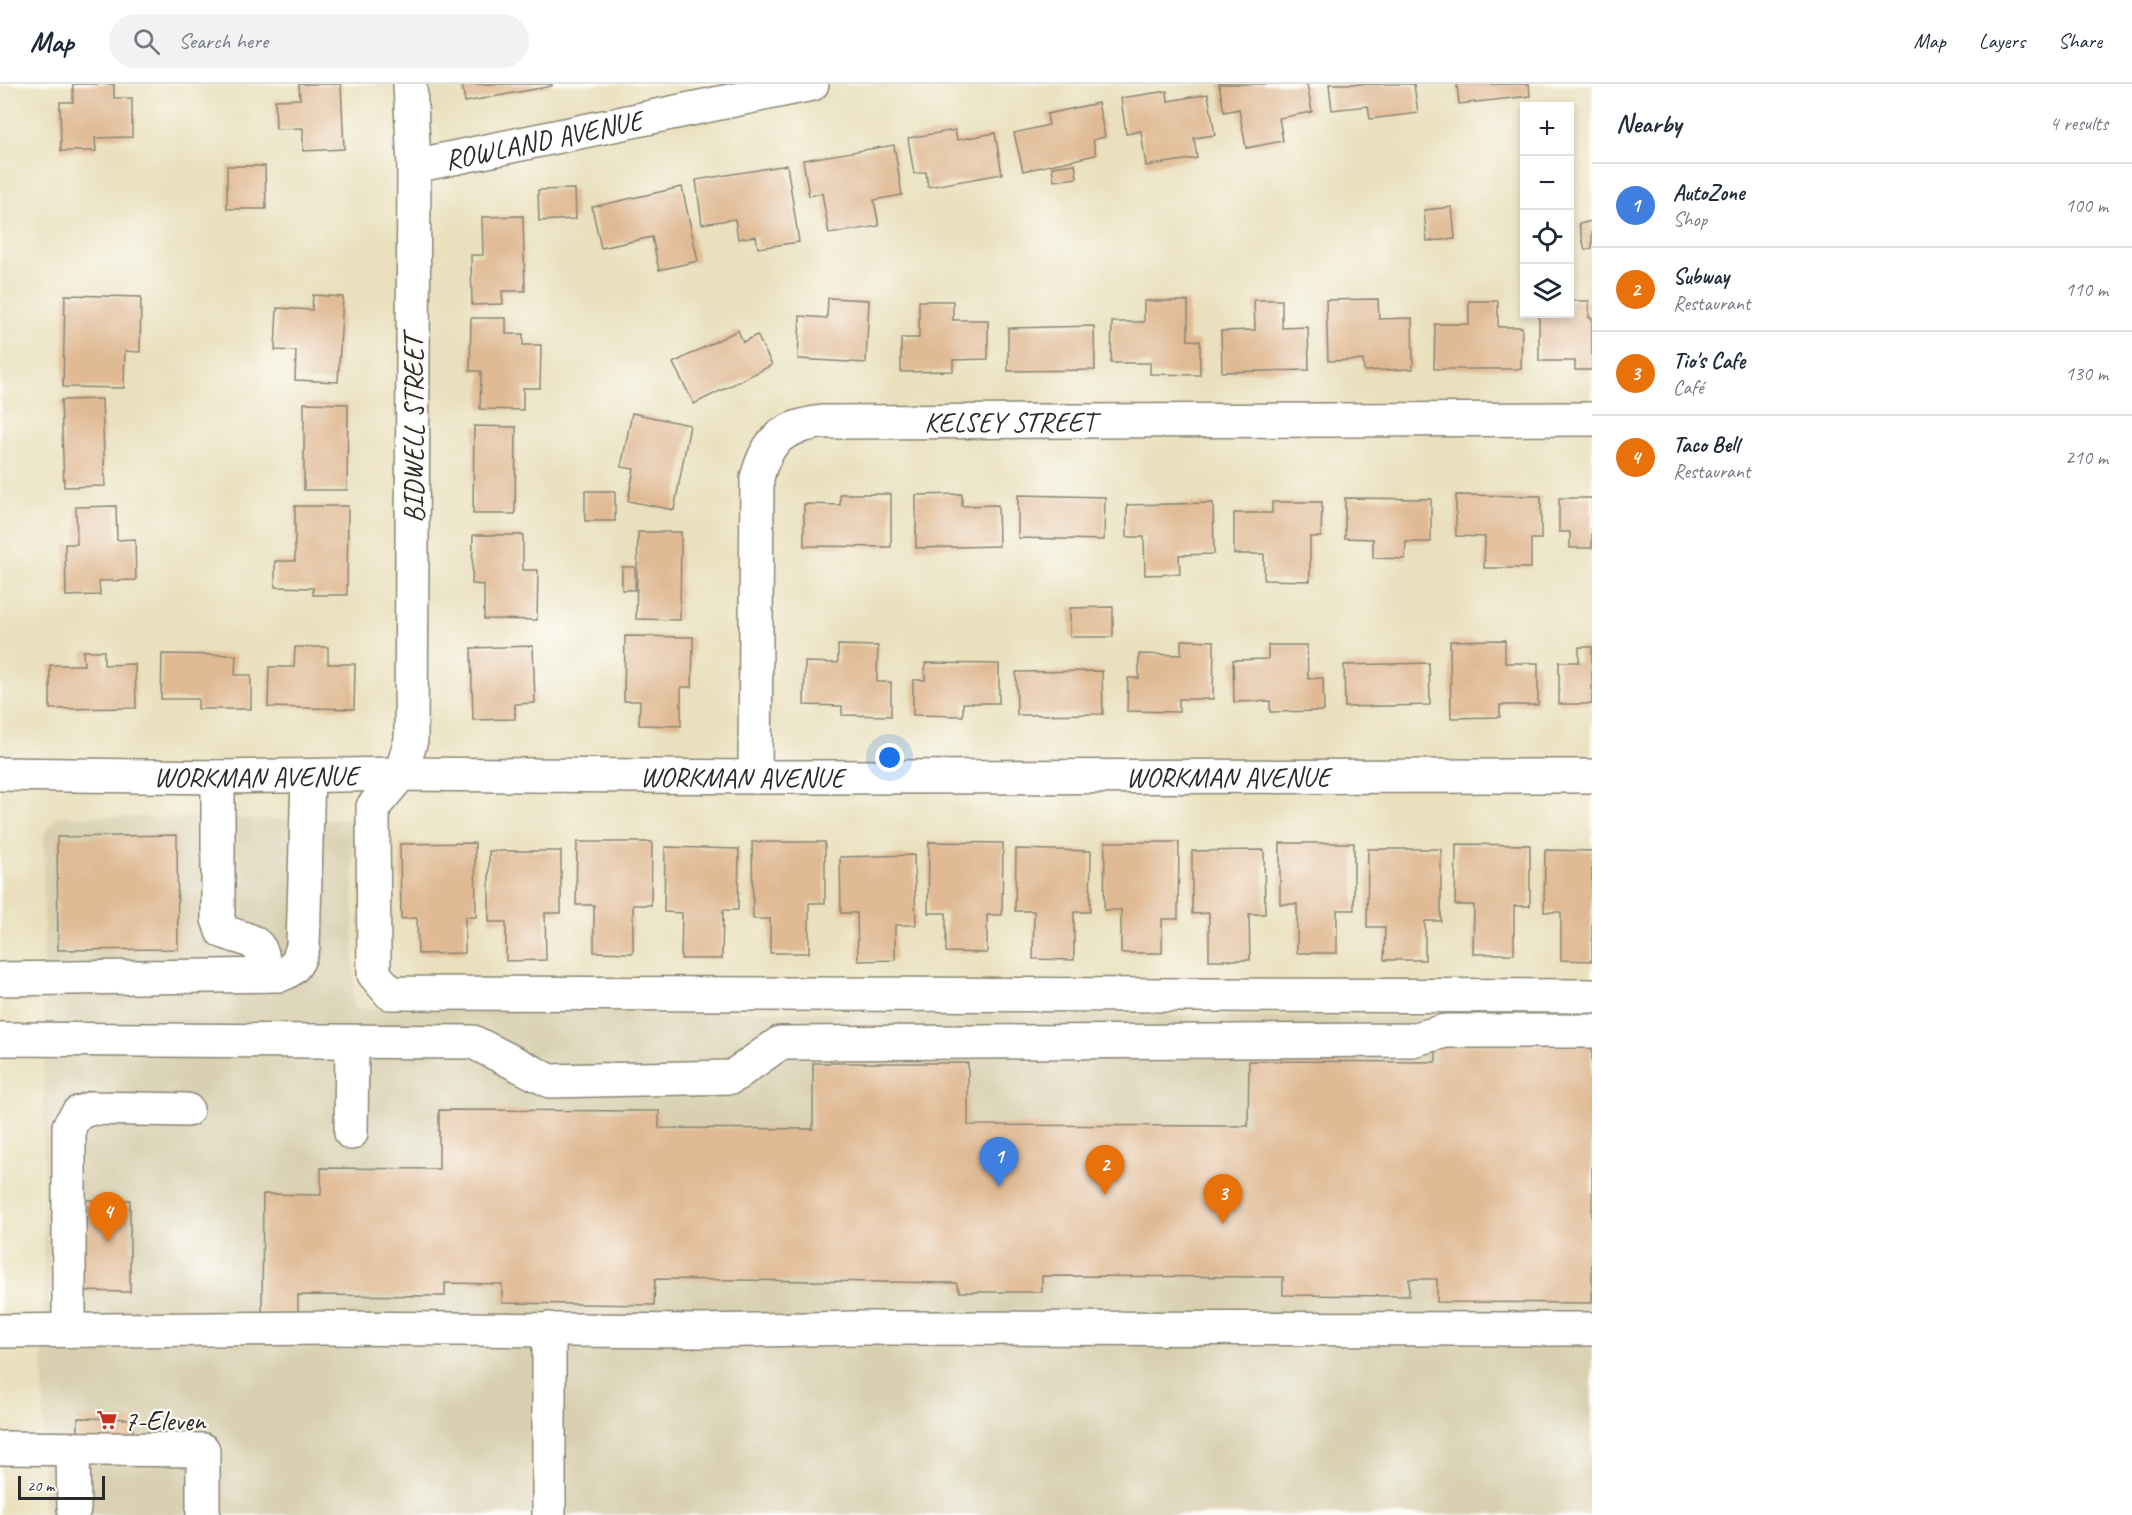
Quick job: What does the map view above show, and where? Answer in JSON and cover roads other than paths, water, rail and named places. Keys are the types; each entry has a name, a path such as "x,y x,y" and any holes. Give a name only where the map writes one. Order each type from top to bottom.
{"street":[{"name":"BIDWELL STREET","path":"401,774 411,740 414,166 410,84"},
{"name":"ROWLAND AVENUE","path":"414,166 812,84"},
{"name":"KELSEY STREET","path":"755,777 757,478 763,456 770,446 777,437 798,425 822,422 1592,419"},
{"name":"WORKMAN AVENUE","path":"0,774 218,777 401,774 755,777 1592,776"},
{"path":"401,774 373,807 374,974 390,993 1592,996"},
{"path":"0,979 263,975 290,971 299,961 303,946 308,776"},
{"path":"218,777 218,919 222,931 254,940 261,951 264,963 263,975"},
{"path":"0,1039 473,1042 550,1081 732,1077 780,1043 1412,1040 1445,1031 1592,1031"},
{"path":"351,1133 352,1042"},
{"path":"69,1330 69,1126 78,1113 92,1108 187,1110"},
{"path":"549,1329 549,1515"},
{"path":"0,1330 1592,1329"},
{"path":"0,1448 203,1450 203,1515"},
{"path":"73,1450 74,1509"}],"place":[{"name":"AutoZone","path":"999,1187"},
{"name":"Subway","path":"1105,1195"},
{"name":"Tio's Cafe","path":"1223,1224"},
{"name":"Taco Bell","path":"108,1242"},
{"name":"7-Eleven","path":"107,1420"}]}
